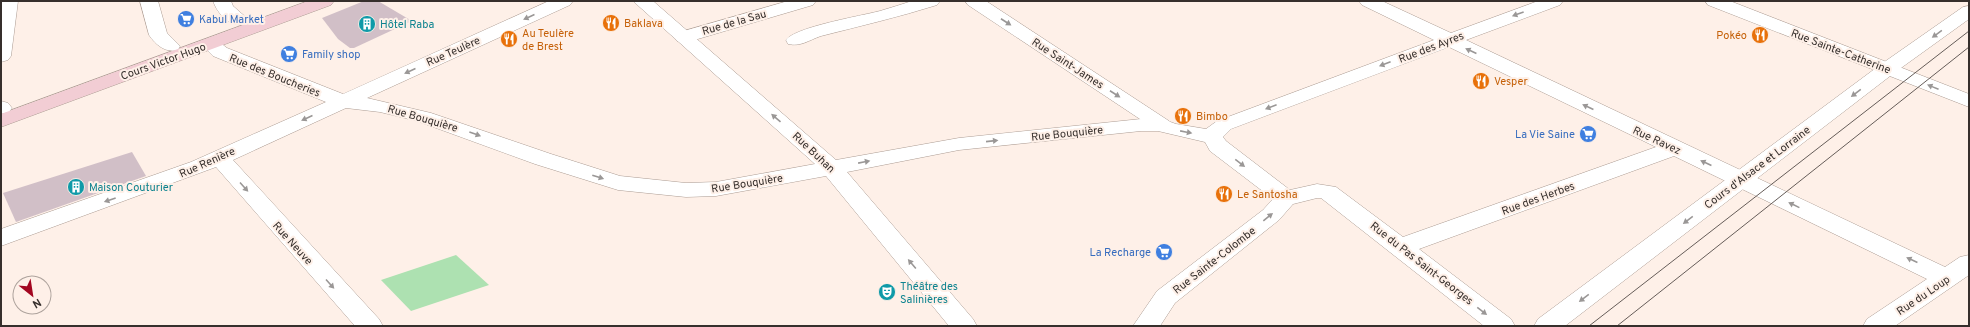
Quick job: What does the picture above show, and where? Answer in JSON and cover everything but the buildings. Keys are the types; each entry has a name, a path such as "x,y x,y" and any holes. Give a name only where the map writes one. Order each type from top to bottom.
{"main road":[{"name":"Cours Victor Hugo","path":"1,111 294,1"},
{"name":"Cours Victor Hugo","path":"1,111 210,44 325,1"}],"street":[{"path":"1,56 9,1"},
{"path":"150,1 158,35 171,46"},
{"path":"222,1 224,9 240,20"},
{"name":"Rue Teulère","path":"342,101 564,1"},
{"name":"Rue Buhan","path":"642,1 820,156 964,326"},
{"name":"Rue de la Sau","path":"684,37 807,1"},
{"path":"795,40 812,33 886,15 931,1"},
{"name":"Rue Saint-James","path":"974,1 1162,125"},
{"name":"Rue Ravez","path":"1368,1 1946,278"},
{"name":"Rue des Ayres","path":"1212,136 1216,130 1224,125 1554,1"},
{"name":"Rue Sainte-Catherine","path":"1714,1 1969,101"},
{"name":"Cours d'Alsace et Lorraine","path":"1547,326 1887,69 1969,11"},
{"name":"Rue des Boucheries","path":"210,44 220,52 342,101"},
{"name":"Rue Renière","path":"1,238 128,194 199,167 342,101"},
{"name":"Rue Bouquière","path":"342,101 381,106 424,117 543,159 618,183 686,190 716,189 959,144 1141,125 1162,125"},
{"path":"1162,125 1170,129 1212,136 1218,146 1285,197"},
{"name":"Rue des Herbes","path":"1401,247 1674,148"},
{"name":"Rue Neuve","path":"219,157 316,268 370,326"},
{"name":"Rue du Pas Saint-Georges","path":"1285,197 1294,197 1313,190 1328,192 1502,326"},
{"name":"Rue Sainte-Colombe","path":"1146,326 1166,297 1271,215 1282,205 1285,197"},
{"name":"Rue du Loup","path":"1876,326 1969,263"}],"green space":[{"path":"456,255 489,285 411,311 381,280"}],"tram line":[{"path":"1589,326 1969,31"},
{"path":"1617,326 1969,47"}],"place":[{"name":"Kabul Market","path":"186,19"},
{"name":"Baklava","path":"611,23"},
{"name":"Hôtel Raba","path":"367,24"},
{"name":"Pokéo","path":"1760,35"},
{"name":"Au Teulère de Brest","path":"509,39"},
{"name":"Family shop","path":"289,54"},
{"name":"Vesper","path":"1481,81"},
{"name":"Bimbo","path":"1183,116"},
{"name":"La Vie Saine","path":"1588,134"},
{"name":"Maison Couturier","path":"76,187"},
{"name":"Le Santosha","path":"1224,194"},
{"name":"La Recharge","path":"1164,252"},
{"name":"Théâtre des Salinières","path":"887,292"}]}
